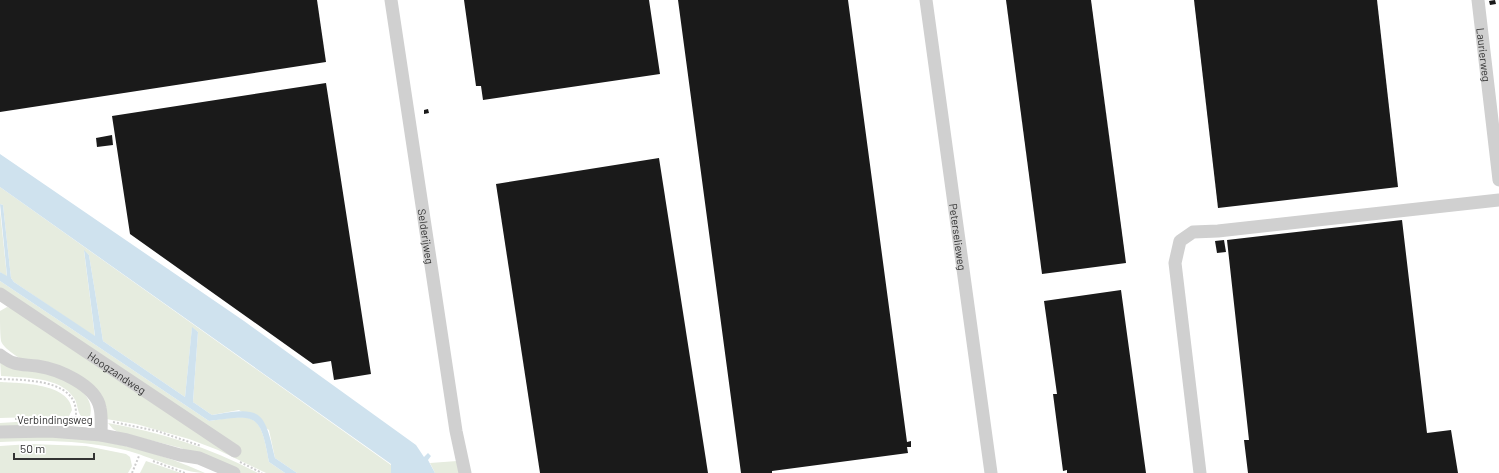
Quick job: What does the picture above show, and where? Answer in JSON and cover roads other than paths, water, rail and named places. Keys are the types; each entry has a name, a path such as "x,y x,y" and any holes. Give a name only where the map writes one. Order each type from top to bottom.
{"street":[{"name":"Selderijweg","path":"391,0 456,431 465,473"},
{"name":"Peterselieweg","path":"926,0 991,473"},
{"name":"Laurierweg","path":"1478,0 1499,180"},
{"path":"1200,473 1175,263 1180,241 1193,232 1218,231 1499,200"},
{"name":"Hoogzandweg","path":"0,294 235,452"},
{"path":"0,355 8,361 19,365 53,369 89,389 96,398 100,408 101,435"},
{"name":"Verbindingsweg","path":"0,432 50,431 101,435 126,440 180,455 200,458 234,473"},
{"name":"Verbindingsweg","path":"180,455 211,473"}],"water":[{"path":"0,154 244,321 416,445 424,457 428,453 431,456 428,460 435,473 391,473 391,464 0,187"},
{"path":"0,204 3,205 11,278 14,282 95,336 84,250 89,255 103,341 185,397 192,327 198,332 193,402 212,415 241,411 251,412 258,415 268,430 275,458 297,473 285,473 269,462 262,434 258,425 253,420 237,418 209,421 0,281 0,272 7,276"}]}
